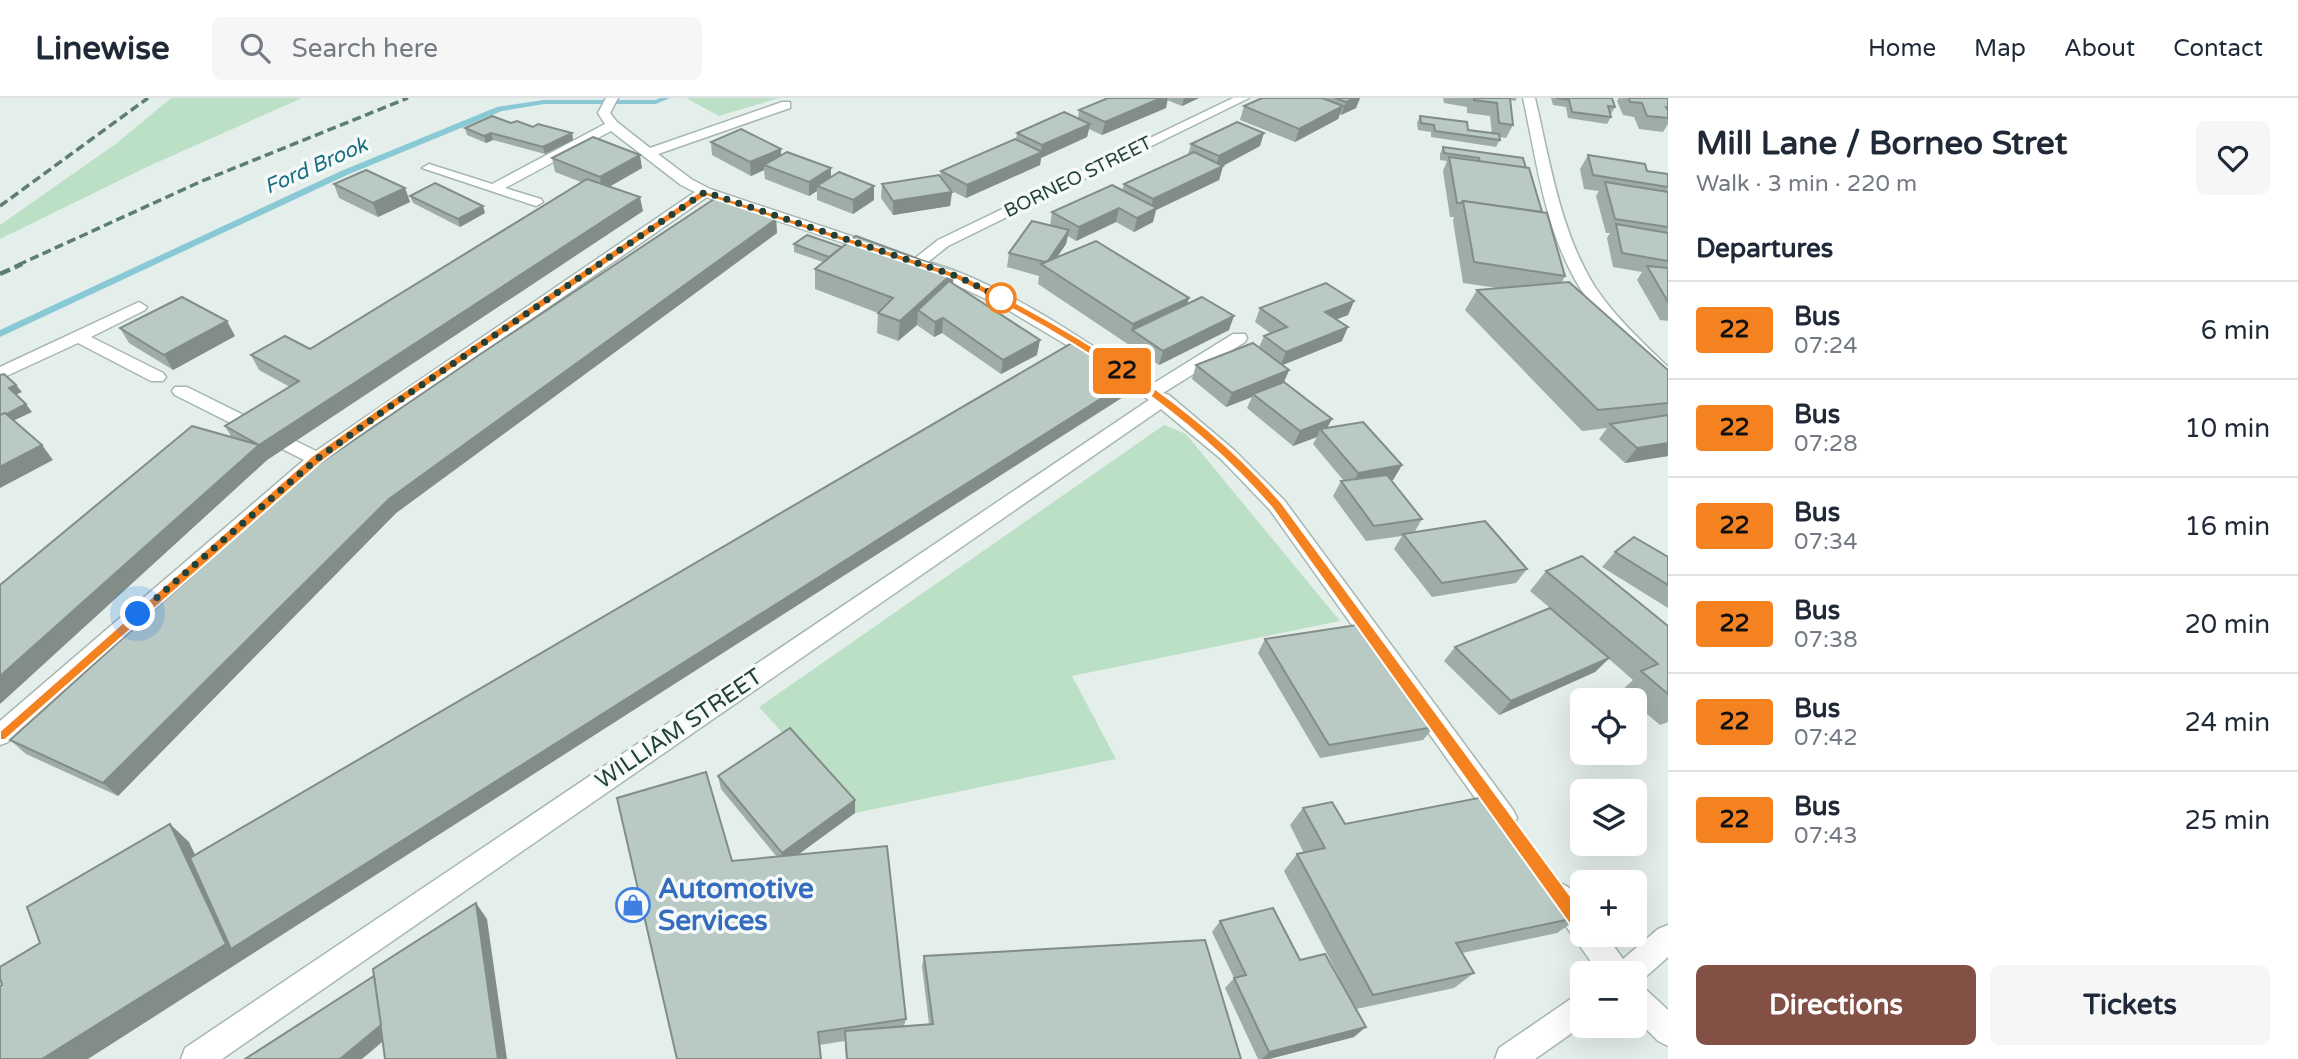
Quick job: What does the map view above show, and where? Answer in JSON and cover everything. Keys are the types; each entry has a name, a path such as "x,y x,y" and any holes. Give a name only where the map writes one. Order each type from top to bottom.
{"street":[{"path":"612,98 604,113 612,125 686,182 705,192 959,277 994,294 1158,395 1249,473 1277,505 1518,838"},
{"name":"BORNEO STREET","path":"904,258 943,243 1243,98"},
{"path":"1529,98 1561,226 1580,275 1607,314 1668,376"},
{"path":"647,153 786,105"},
{"path":"496,187 612,125"},
{"path":"429,168 496,187 536,202"},
{"path":"0,735 317,459 705,192"},
{"path":"0,374 139,307"},
{"path":"79,337 157,377"},
{"name":"WILLIAM STREET","path":"196,1059 1240,338"},
{"path":"181,391 317,459"},
{"path":"1550,882 1570,910"},
{"path":"1643,961 1668,939"},
{"path":"1647,1009 1668,1031"},
{"path":"1510,1059 1570,1016"}],"green space":[{"path":"171,98 302,98 149,166 0,239 0,225 117,143"},
{"path":"686,98 779,98 719,116"},
{"path":"1164,425 1186,434 1340,621 1072,676 1116,759 855,813 759,707"}],"building":[{"path":"1108,98 1161,98 1105,122 1079,110"},
{"path":"1262,98 1322,98 1343,106 1299,129 1244,106"},
{"path":"1335,98 1355,98 1346,102"},
{"path":"1474,98 1510,98 1513,125 1499,123 1497,103"},
{"path":"1556,98 1612,98 1615,107 1608,106 1611,117 1572,112 1569,100"},
{"path":"1629,98 1668,98 1668,118 1647,116 1642,103 1630,102"},
{"path":"1064,112 1090,124 1042,145 1017,133"},
{"path":"492,116 511,123 517,121 533,127 538,124 572,133 543,147 491,133 484,136 465,128"},
{"path":"1420,116 1467,122 1468,130 1499,134 1500,140 1435,131 1434,125 1421,123"},
{"path":"1237,122 1264,133 1219,156 1191,144"},
{"path":"741,129 781,149 750,162 711,142"},
{"path":"593,137 640,155 600,177 552,158"},
{"path":"1015,139 1042,152 967,185 941,171"},
{"path":"1443,147 1523,158 1526,168 1480,162 1479,158 1444,153"},
{"path":"787,152 831,168 809,182 764,165"},
{"path":"1194,152 1223,166 1153,199 1124,184"},
{"path":"1588,155 1645,164 1647,171 1668,174 1668,187 1593,175"},
{"path":"1449,157 1529,168 1542,212 1463,201 1457,203"},
{"path":"366,170 405,188 373,203 334,184"},
{"path":"839,172 874,186 853,200 817,186"},
{"path":"939,175 952,192 893,201 882,184"},
{"path":"587,179 640,197 259,445 225,426 299,381 251,355 285,336 310,349"},
{"path":"1605,182 1668,192 1668,227 1615,219"},
{"path":"435,183 483,206 458,219 410,196"},
{"path":"1112,185 1157,208 1137,218 1119,208 1079,227 1052,212"},
{"path":"717,197 776,219 389,499 103,783 10,740 307,472"},
{"path":"1463,201 1547,213 1565,276 1474,262"},
{"path":"1032,221 1069,230 1048,261 1009,253"},
{"path":"1616,224 1668,233 1668,261 1622,253"},
{"path":"807,235 842,247 829,257 794,244"},
{"path":"856,236 954,272 900,321 878,313 893,298 815,269"},
{"path":"1096,241 1189,298 1133,324 1041,264"},
{"path":"1647,266 1668,268 1668,302"},
{"path":"949,281 1040,340 1003,360 943,318 935,322 918,310"},
{"path":"1569,282 1668,370 1668,403 1598,410 1477,290"},
{"path":"1326,283 1354,301 1325,312 1348,327 1286,352 1264,336 1287,327 1260,308"},
{"path":"182,297 227,321 164,355 120,328"},
{"path":"1202,297 1234,316 1163,351 1132,330"},
{"path":"1072,343 1132,379 231,949 190,858"},
{"path":"1253,343 1289,370 1232,393 1196,365"},
{"path":"4,374 16,385 9,388 26,404 0,415 0,375"},
{"path":"1284,382 1332,419 1300,431 1253,394"},
{"path":"5,413 42,445 0,467 0,415"},
{"path":"1668,415 1668,443 1637,448 1610,424"},
{"path":"1363,422 1402,465 1358,473 1320,429"},
{"path":"192,426 259,445 0,676 0,585"},
{"path":"1387,475 1422,519 1374,526 1341,481"},
{"path":"1485,521 1527,569 1442,583 1403,534"},
{"path":"1634,537 1668,557 1668,585 1615,552"},
{"path":"1582,556 1668,626 1668,694 1641,671 1658,664 1546,571"},
{"path":"1550,608 1609,658 1511,701 1455,647"},
{"path":"1363,624 1434,727 1329,745 1265,639"},
{"path":"790,728 855,800 782,853 718,776"},
{"path":"706,772 732,861 887,846 906,1019 818,1032 821,1059 677,1059 617,798"},
{"path":"1494,795 1570,903 1570,919 1456,943 1474,973 1373,995 1297,854 1325,848 1303,808 1332,802 1345,824"},
{"path":"170,824 226,944 42,1059 0,1059 0,967 40,943 27,907"},
{"path":"476,903 498,1059 385,1059 373,969"},
{"path":"1273,908 1300,960 1325,954 1366,1027 1269,1052 1234,978 1246,975 1220,921"},
{"path":"1205,940 1241,1059 847,1059 845,1031 933,1024 924,956"},
{"path":"374,976 381,1025 340,1059 245,1059"}],"waterway":[{"name":"Ford Brook","path":"0,334 344,173 500,109 544,102 656,102 666,98"}],"railway":[{"path":"0,206 148,98"},
{"path":"18,265 202,181 408,98"},
{"path":"0,274 22,264"}],"bus line":[{"name":"22","path":"0,735 317,459 705,192 959,277 994,294 1114,366 1163,399 1249,473 1277,505 1570,909"}],"place":[{"name":"Automotive Services","path":"633,905"}],"route":[{"path":"138,614 317,459 705,192 959,277 1001,298"}]}
